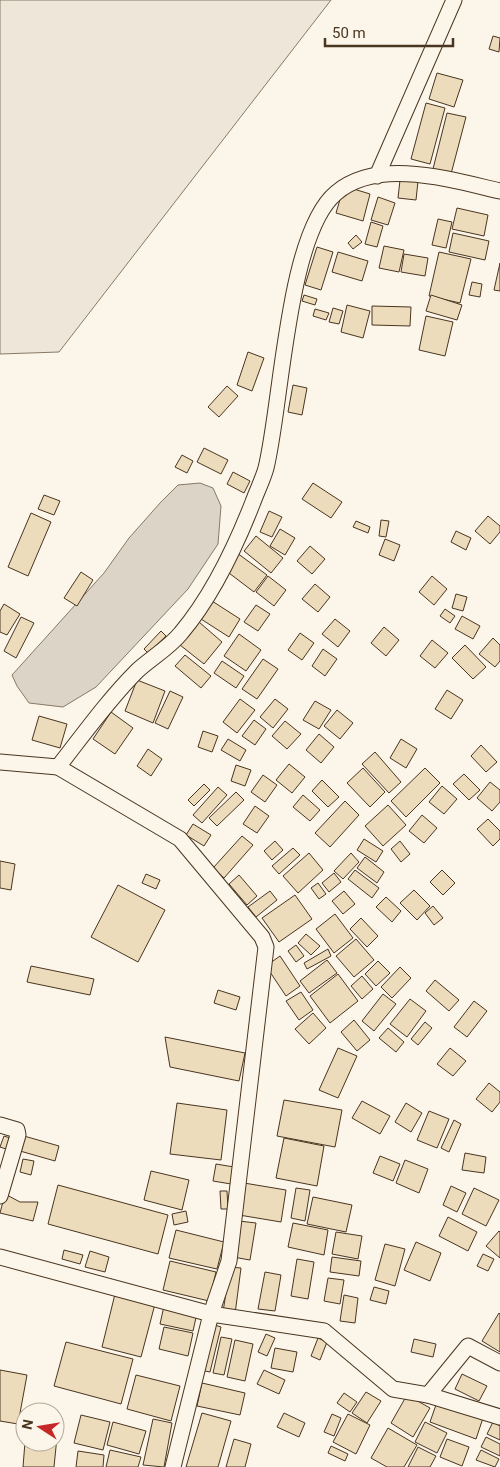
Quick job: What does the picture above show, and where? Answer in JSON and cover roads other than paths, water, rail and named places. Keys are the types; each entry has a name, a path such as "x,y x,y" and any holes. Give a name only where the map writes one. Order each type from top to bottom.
{"street":[{"path":"377,176 454,0"},
{"path":"58,767 137,671 181,634 227,562 266,468 292,307 307,241 321,211 336,193 360,180 377,176 419,174 500,191"},
{"path":"0,762 58,767 180,840 262,937 266,947 229,1261 211,1314 173,1467"},
{"path":"0,1125 17,1130 18,1135 0,1196"},
{"path":"0,1257 211,1314 324,1331 393,1389 428,1395 500,1417"},
{"path":"428,1395 468,1346 500,1363"}]}
